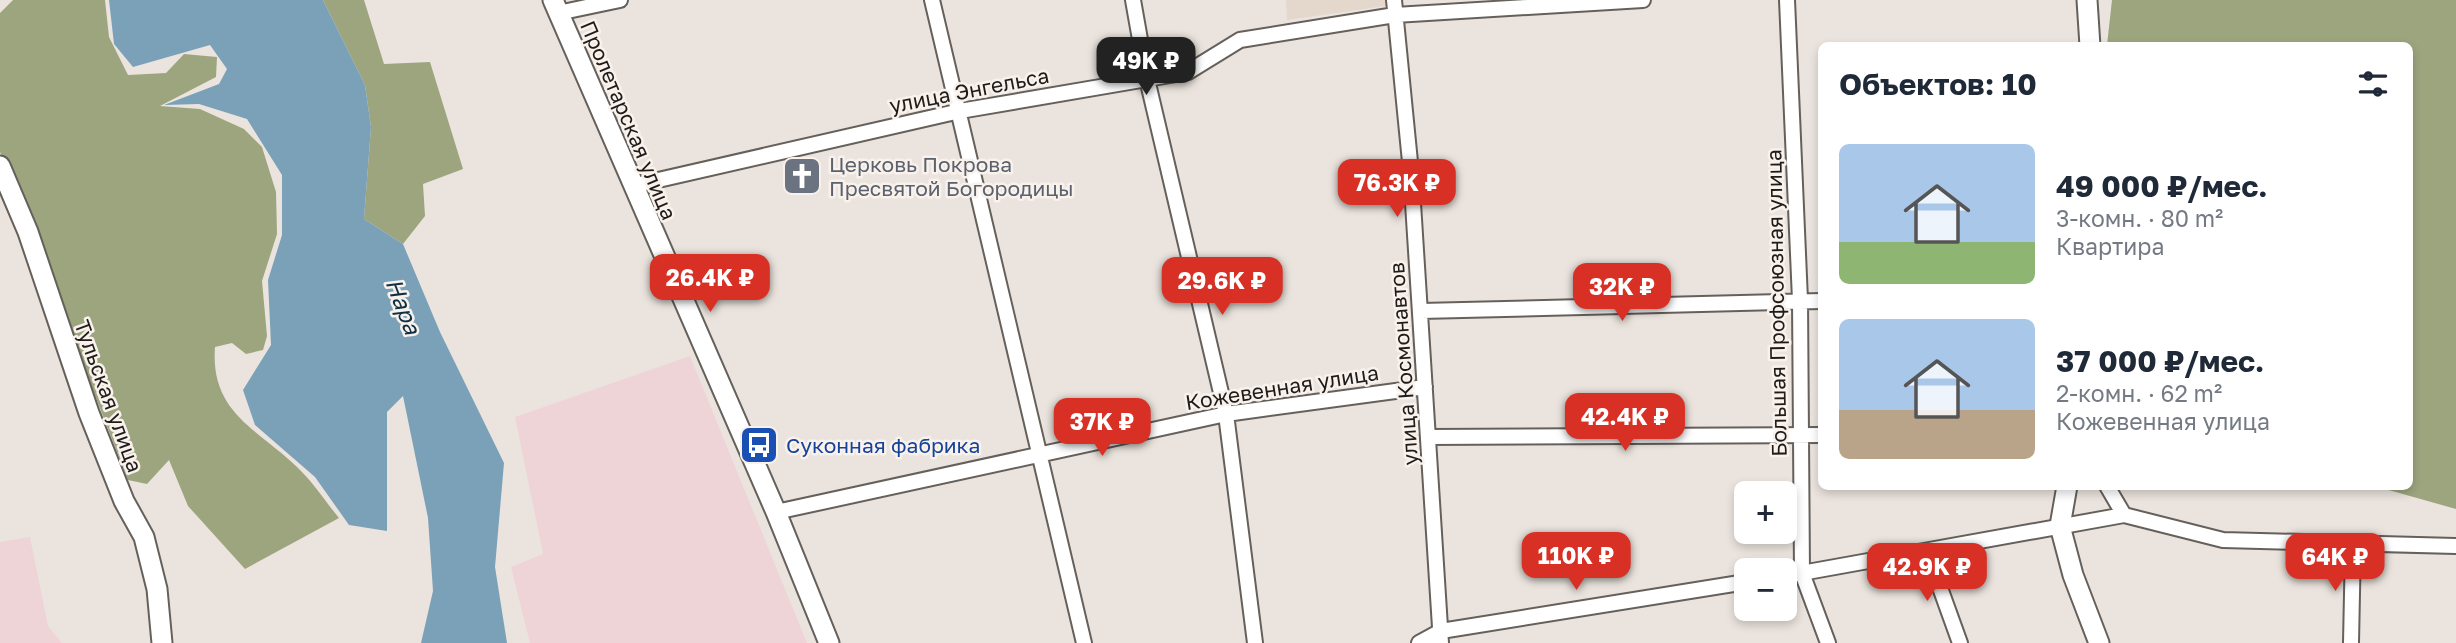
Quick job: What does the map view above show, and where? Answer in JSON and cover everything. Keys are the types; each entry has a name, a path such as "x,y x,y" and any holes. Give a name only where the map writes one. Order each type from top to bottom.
{"street":[{"path":"555,6 620,0"},
{"path":"932,0 1084,643"},
{"path":"1133,0 1147,79 1226,414 1255,643"},
{"name":"улица Энгельса","path":"632,186 960,111 1188,72 1240,40 1394,7 1643,0"},
{"name":"Большая Профсоюзная улица","path":"1787,0 1800,300 1802,573 1828,643"},
{"path":"2087,0 2090,42"},
{"name":"Пролетарская улица","path":"555,6 776,512 829,643"},
{"name":"улица Космонавтов","path":"1394,7 1411,172 1441,637"},
{"name":"Тульская улица","path":"0,166 28,232 94,426 124,501 144,537 157,589 162,643"},
{"path":"1421,311 1818,301"},
{"name":"Кожевенная улица","path":"776,512 1226,414 1425,387"},
{"path":"1428,437 1818,435"},
{"path":"2066,490 2060,526 2073,575 2099,643"},
{"path":"2109,490 2124,515"},
{"path":"1797,574 2124,515 2223,540 2456,546"},
{"path":"2351,643 2353,544"},
{"path":"1931,551 1938,582 1960,643"},
{"path":"1419,643 1734,584"}],"shaded area":[{"path":"1286,0 1385,0 1385,6 1287,20"},
{"path":"690,356 807,643 530,643 511,567 543,554 515,417"},
{"path":"30,537 48,626 62,643 0,643 0,542"}],"green space":[{"path":"13,0 105,0 109,37 128,75 166,73 184,54 217,57 216,77 160,106 200,109 244,129 262,147 276,192 277,234 262,281 267,336 263,350 246,354 232,343 215,347 215,370 228,404 253,430 303,473 339,518 245,569 188,506 169,460 147,484 128,480 0,152 0,13"},
{"path":"323,0 364,0 384,64 430,62 463,169 423,184 425,216 403,244 364,219 371,127 365,85"},
{"path":"2112,0 2456,0 2456,509 2389,490 2413,490 2413,42 2107,42"}],"water":[{"name":"Нара","path":"109,0 323,0 365,85 371,127 364,219 403,244 440,332 504,463 495,567 507,643 421,643 433,591 428,518 403,396 387,412 387,531 349,525 315,477 255,425 243,390 271,345 268,280 282,235 282,175 247,119 199,104 164,105 219,84 227,69 210,45 133,67 114,44"}],"place":[{"name":"Церковь Покрова Пресвятой Богородицы","path":"802,176"},
{"name":"Суконная фабрика","path":"759,445"}]}
